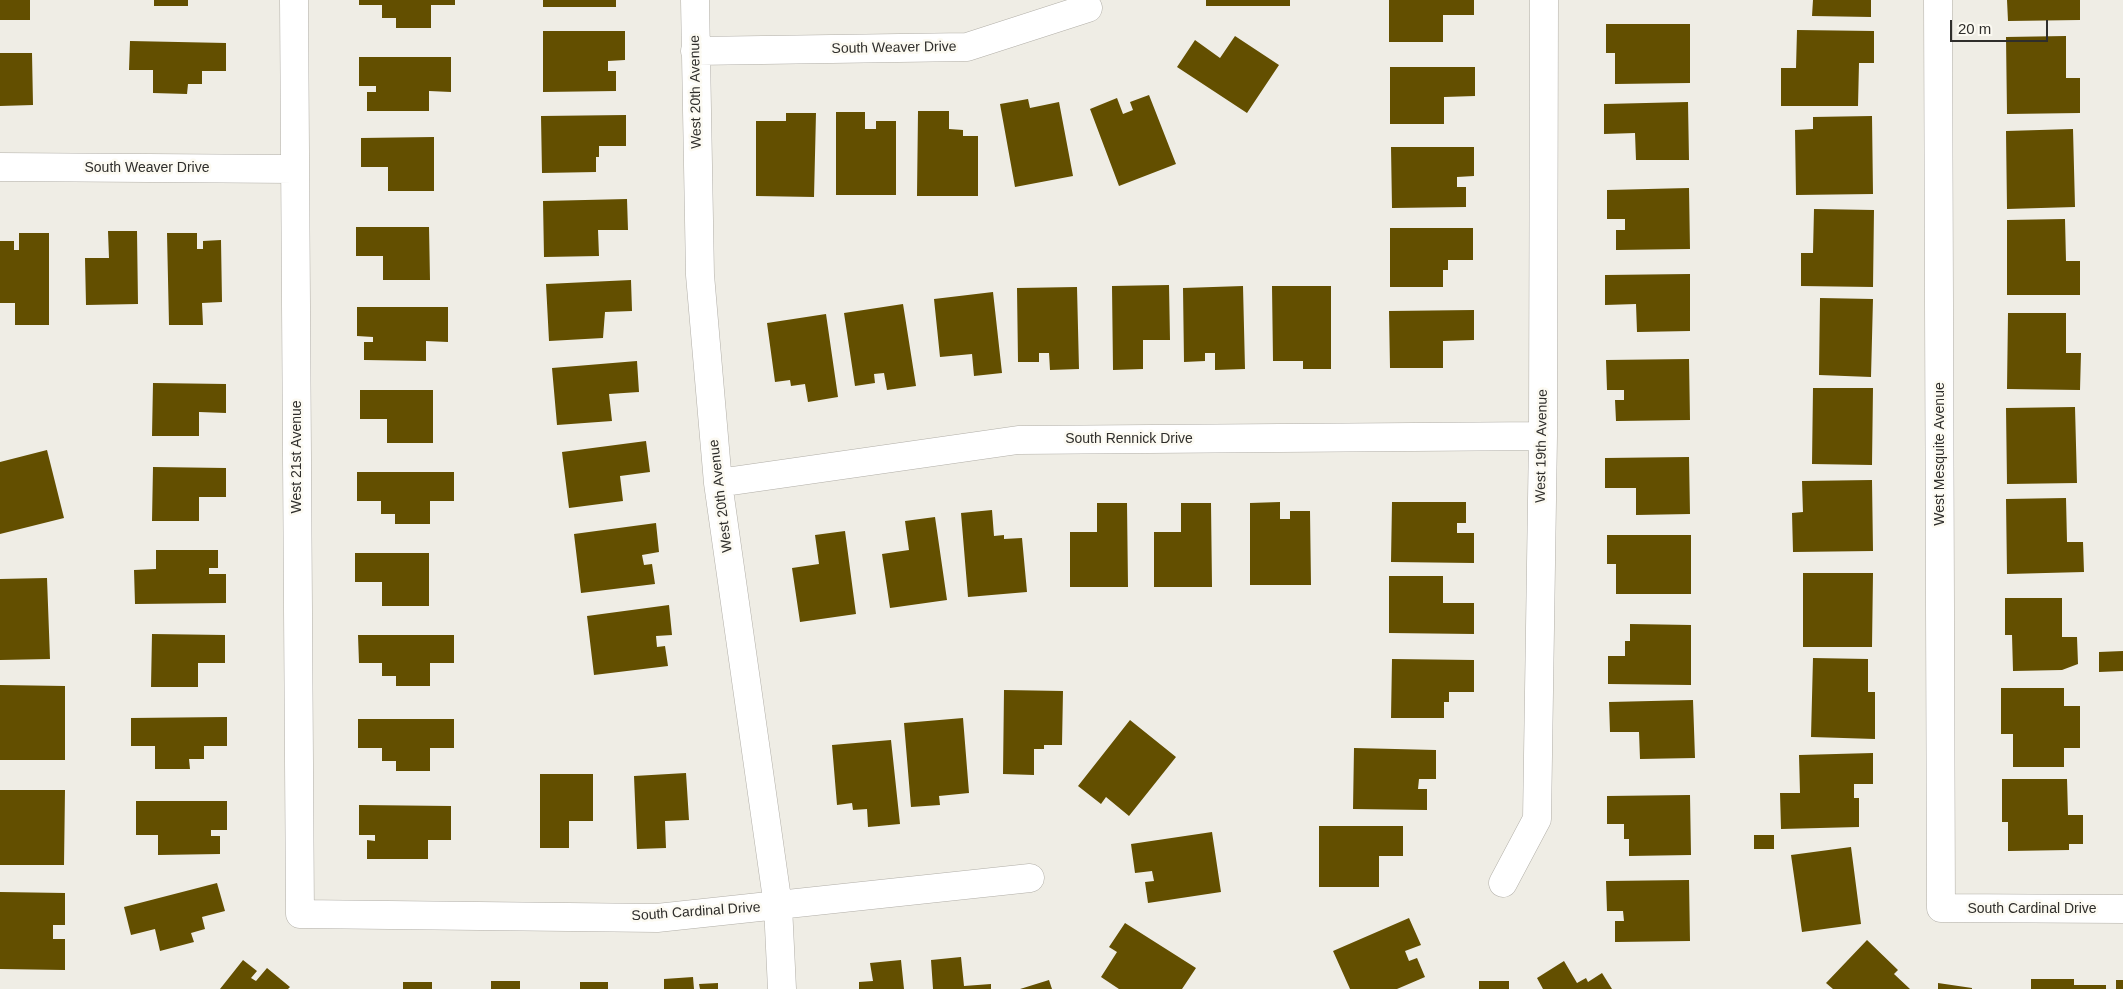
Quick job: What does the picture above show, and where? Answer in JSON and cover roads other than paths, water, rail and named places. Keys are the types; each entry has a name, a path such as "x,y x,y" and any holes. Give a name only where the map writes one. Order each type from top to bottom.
{"street":[{"name":"West 21st Avenue","path":"294,0 300,914"},
{"name":"West 20th Avenue","path":"695,0 700,275 718,483 778,906 782,989"},
{"name":"West 19th Avenue","path":"1503,883 1537,819 1543,436 1544,0"},
{"name":"West Mesquite Avenue","path":"1938,0 1941,908"},
{"name":"South Weaver Drive","path":"695,51 967,47 1088,8"},
{"name":"South Weaver Drive","path":"0,167 294,169"},
{"name":"South Rennick Drive","path":"718,483 1018,440 1543,436"},
{"name":"South Cardinal Drive","path":"300,914 657,918 1030,878"},
{"name":"South Cardinal Drive","path":"1941,908 2123,909"}]}
